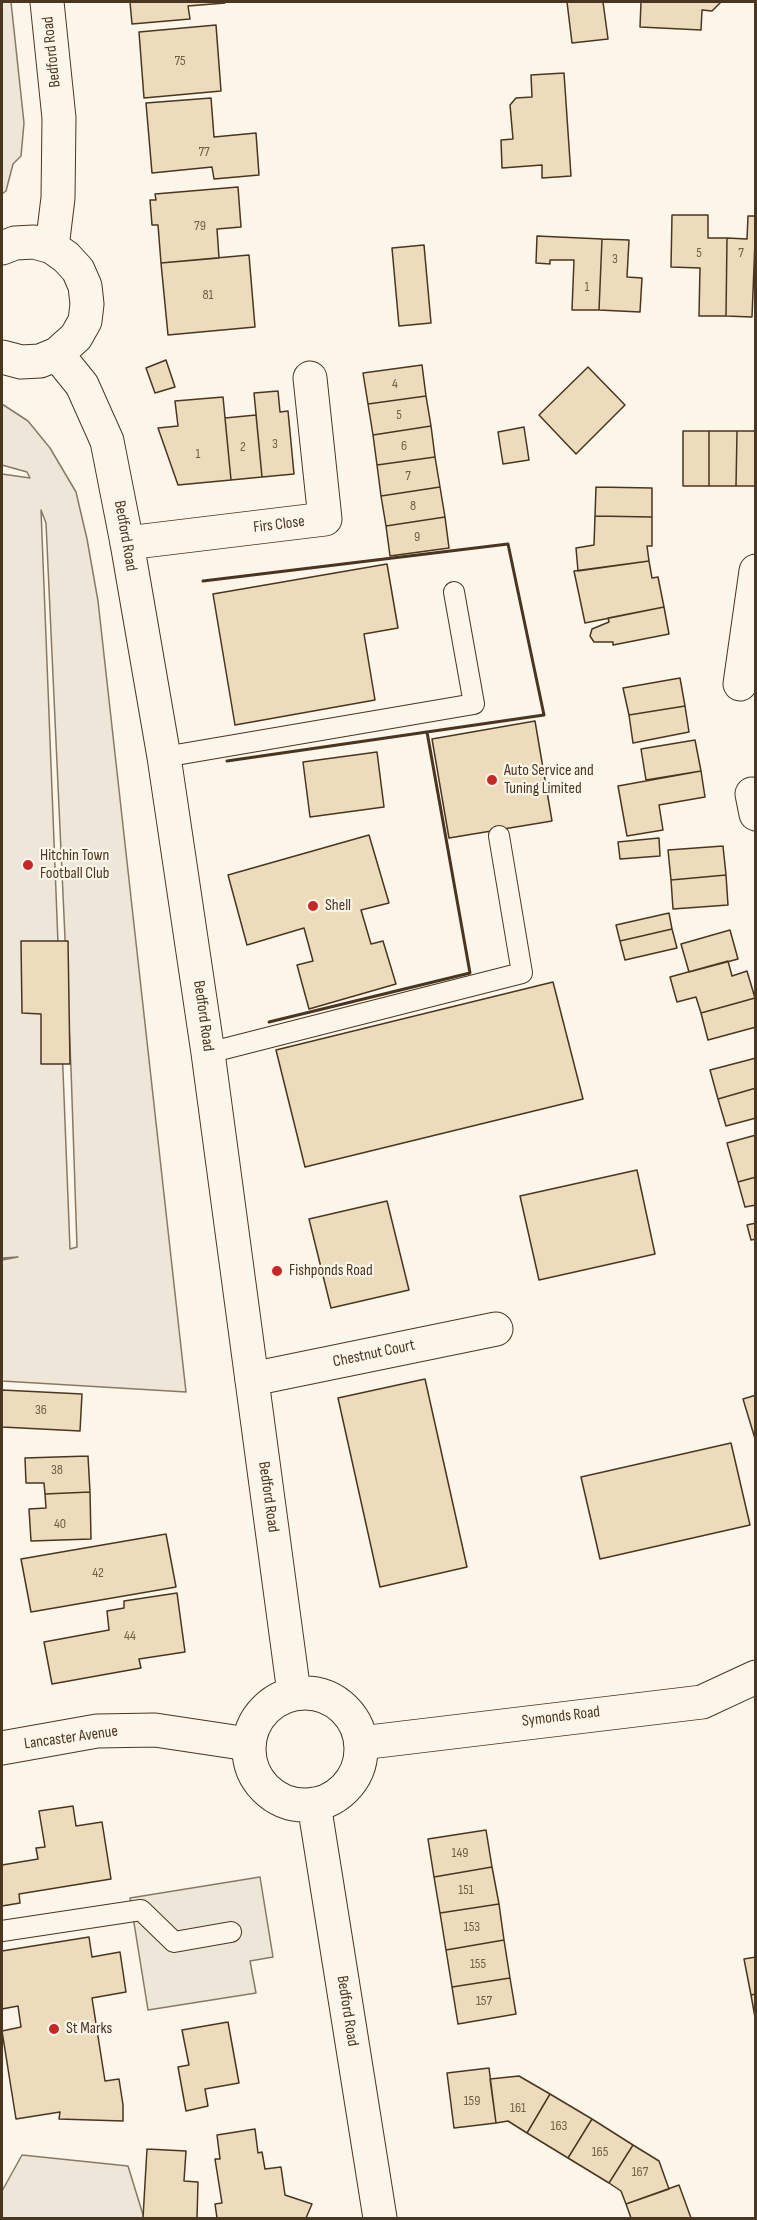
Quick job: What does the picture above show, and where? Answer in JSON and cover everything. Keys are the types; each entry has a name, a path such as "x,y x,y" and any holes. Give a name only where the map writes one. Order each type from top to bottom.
{"main road":[{"name":"Bedford Road","path":"47,2 59,117 58,198 52,247"},
{"path":"2,248 15,243 34,242 52,247 78,270 85,286 87,304 85,321 76,337 57,354 40,361 30,362 2,357"},
{"name":"Bedford Road","path":"57,354 82,385 107,441 127,543 164,757 208,1053 294,1693"},
{"name":"Firs Close","path":"127,543 325,519 310,378"},
{"path":"740,684 756,571"},
{"name":"Chestnut Court","path":"252,1379 496,1329"},
{"name":"Symonds Road","path":"361,1743 702,1702 756,1677"},
{"path":"310,1692 338,1703 350,1714 361,1743 358,1767 346,1788 333,1798 300,1806 283,1801 268,1792 256,1779 249,1762 248,1744 251,1730 268,1706 294,1693 310,1692"},
{"name":"Lancaster Avenue","path":"2,1748 97,1731 155,1730 248,1744"},
{"name":"Bedford Road","path":"314,1804 380,2218"}],"lane":[{"path":"164,757 474,704 453,592"},
{"path":"208,1053 522,973 499,836"},
{"path":"2,1931 141,1910 174,1942 231,1932"}],"shaded area":[{"path":"2,2 11,2 24,123 21,156 13,164 6,191 2,194"},
{"path":"2,404 28,421 50,448 76,492 87,539 98,601 186,1392 2,1381 2,1260 18,1257 2,1258 2,474 30,478 27,472 2,465","holes":["41,510 46,523 77,1247 70,1249"]},
{"path":"260,1877 273,1957 250,1961 256,1993 148,2010 130,1898"},
{"path":"22,2155 128,2166 144,2218 2,2218 2,2191"}],"building":[{"path":"130,2 225,3 188,6 190,19 132,24"},
{"path":"567,2 603,2 608,39 572,43"},
{"path":"641,2 721,2 712,11 702,10 701,30 640,27"},
{"path":"216,25 221,91 144,98 139,32"},
{"path":"564,73 571,176 542,178 542,165 502,168 501,140 513,139 510,105 516,98 532,97 531,75"},
{"path":"211,98 214,137 256,133 259,175 214,179 212,167 152,173 146,103"},
{"path":"238,187 241,227 217,229 219,258 161,263 158,225 152,225 150,200 156,200 155,194"},
{"path":"672,215 708,215 708,238 727,238 726,316 699,316 700,268 671,267"},
{"path":"748,216 756,216 752,317 726,316 727,238 747,239"},
{"path":"537,236 602,239 599,310 572,310 574,260 550,260 550,264 536,263"},
{"path":"602,239 629,240 627,277 642,278 640,312 599,310"},
{"path":"424,245 431,323 399,326 392,248"},
{"path":"249,255 255,327 168,335 161,263"},
{"path":"166,360 175,387 155,393 146,368"},
{"path":"422,365 426,396 368,404 363,373"},
{"path":"588,367 625,405 576,454 539,415"},
{"path":"278,391 280,412 288,411 294,474 262,477 254,393"},
{"path":"426,396 431,426 373,435 368,404"},
{"path":"223,397 231,480 178,485 158,428 178,426 175,401"},
{"path":"256,415 262,477 231,480 225,418"},
{"path":"431,426 435,457 377,465 373,435"},
{"path":"524,427 529,460 503,464 498,432"},
{"path":"683,431 709,431 709,486 683,486"},
{"path":"709,431 737,431 736,486 709,486"},
{"path":"737,431 756,431 756,486 736,486"},
{"path":"435,457 440,487 381,496 377,465"},
{"path":"440,487 445,517 386,526 381,496"},
{"path":"596,487 652,488 652,517 595,516"},
{"path":"595,516 652,517 652,546 647,546 649,561 578,571 576,548 594,545"},
{"path":"445,517 449,548 390,556 386,526"},
{"path":"649,561 652,578 658,577 664,607 585,623 574,571"},
{"path":"387,564 398,628 364,634 375,700 235,725 213,594"},
{"path":"664,607 669,634 613,645 613,642 594,642 590,636 592,629 609,622 608,618"},
{"path":"680,678 685,706 629,715 623,688"},
{"path":"685,706 689,732 633,743 629,715"},
{"name":"Auto Service and Tuning Limited","path":"535,721 552,821 449,838 432,739"},
{"path":"695,740 701,771 646,780 641,749"},
{"path":"377,752 384,807 310,817 303,762"},
{"path":"701,771 705,797 659,805 663,830 627,836 618,786"},
{"path":"369,835 389,903 361,910 371,944 383,941 396,984 309,1009 297,965 313,961 304,928 247,945 228,875"},
{"path":"659,838 660,856 620,859 618,842"},
{"path":"723,846 726,875 671,880 668,850"},
{"path":"726,875 728,905 673,909 671,880"},
{"path":"669,913 672,929 620,941 616,925"},
{"path":"672,929 677,948 625,960 620,941"},
{"path":"730,930 738,959 689,972 681,944"},
{"path":"21,941 68,941 70,1064 41,1064 41,1014 22,1013"},
{"path":"728,961 732,976 747,971 755,998 701,1013 696,997 677,1002 670,977"},
{"path":"553,982 583,1099 305,1167 276,1050"},
{"path":"755,998 756,1027 708,1040 701,1013"},
{"path":"756,1058 756,1088 718,1099 710,1070"},
{"path":"756,1088 756,1118 726,1126 718,1099"},
{"path":"756,1135 756,1177 738,1182 727,1143"},
{"path":"637,1170 655,1254 539,1280 520,1196"},
{"path":"756,1177 756,1205 745,1207 738,1182"},
{"path":"387,1201 409,1290 331,1308 309,1219"},
{"path":"756,1223 756,1239 751,1240 747,1225"},
{"path":"425,1379 467,1567 380,1587 338,1398"},
{"path":"2,1390 82,1394 80,1431 2,1427"},
{"path":"756,1395 756,1442 743,1399"},
{"path":"731,1443 750,1525 600,1559 581,1477"},
{"path":"88,1456 90,1492 45,1494 44,1483 26,1483 25,1458"},
{"path":"90,1492 91,1539 31,1541 29,1509 46,1508 45,1494"},
{"path":"166,1534 176,1587 31,1612 21,1559"},
{"path":"177,1593 185,1652 139,1659 141,1668 52,1684 44,1642 109,1630 107,1611 124,1608 124,1601"},
{"path":"73,1806 76,1826 102,1822 111,1879 19,1894 20,1903 2,1906 2,1865 38,1859 36,1848 45,1847 39,1811"},
{"path":"486,1830 492,1867 434,1877 428,1839"},
{"path":"492,1867 499,1904 440,1913 434,1877"},
{"path":"499,1904 504,1940 446,1950 440,1913"},
{"name":"St Marks","path":"89,1937 92,1957 120,1952 126,1992 92,1998 105,2081 119,2079 123,2121 59,2119 60,2112 16,2119 2,2031 21,2027 18,2006 2,2009 2,1951"},
{"path":"504,1940 510,1978 452,1987 446,1950"},
{"path":"756,1957 756,1994 751,1995 744,1959"},
{"path":"510,1978 516,2014 458,2024 452,1987"},
{"path":"756,1994 756,2023 751,1995"},
{"path":"228,2022 239,2083 205,2089 208,2106 186,2111 178,2067 189,2065 182,2030"},
{"path":"489,2068 496,2123 454,2128 447,2073"},
{"path":"519,2076 550,2094 527,2133 508,2121 496,2123 490,2079"},
{"path":"550,2094 592,2119 568,2158 527,2133"},
{"path":"592,2119 633,2145 609,2183 568,2158"},
{"path":"255,2129 258,2153 262,2152 265,2169 281,2167 285,2195 312,2204 306,2218 217,2218 215,2204 222,2203 215,2159 220,2159 217,2135"},
{"path":"633,2145 659,2161 669,2189 626,2204 621,2191 609,2183"},
{"path":"147,2149 186,2151 184,2181 198,2182 197,2218 143,2218"},
{"path":"679,2185 691,2218 631,2218 626,2204"}],"wall":[{"path":"203,581 508,544 544,715 227,761"},
{"path":"269,1022 470,973 427,732"}],"place":[{"name":"Auto Service and Tuning Limited","path":"492,780"},
{"name":"Hitchin Town Football Club","path":"28,865"},
{"name":"Shell","path":"313,906"},
{"name":"Fishponds Road","path":"277,1271"},
{"name":"St Marks","path":"54,2029"}]}
